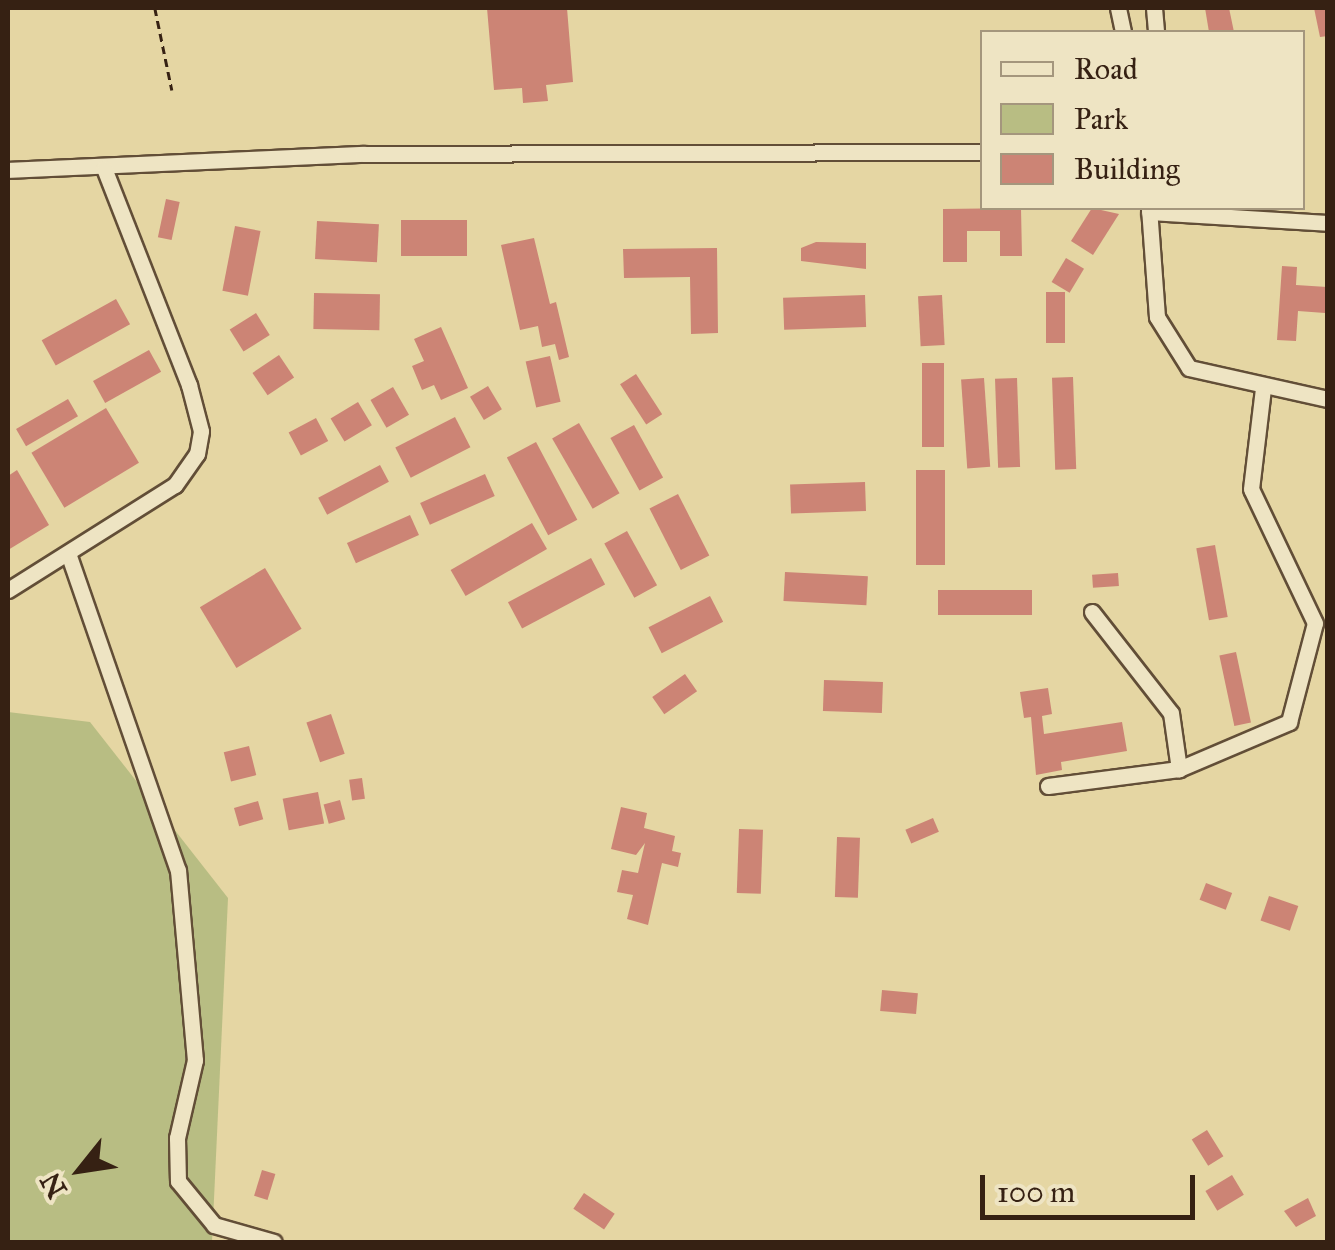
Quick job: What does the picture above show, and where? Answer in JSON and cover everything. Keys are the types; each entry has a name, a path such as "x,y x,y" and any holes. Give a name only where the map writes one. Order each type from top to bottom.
{"street":[{"path":"8,170 363,154 980,152"},
{"path":"8,590 69,556 176,485 201,431 104,168"},
{"path":"1328,223 1218,212 1149,210 1157,317 1173,351 1188,368 1264,388 1328,399"},
{"path":"1048,786 1179,768 1289,722 1315,623 1251,489 1264,388"},
{"path":"69,556 178,870 195,1060 174,1158 178,1182 214,1225 274,1242"},
{"path":"1092,612 1171,713 1179,768"}],"path":[{"path":"155,8 172,90"}],"green space":[{"path":"8,712 90,722 228,898 212,1242 8,1242"}],"building":[{"path":"487,8 567,8 573,82 546,85 548,101 523,103 522,88 494,90"},
{"path":"1205,8 1229,8 1234,30 1209,30"},
{"path":"1314,8 1328,8 1328,36 1320,37"},
{"path":"166,199 180,202 172,240 158,237"},
{"path":"943,209 1021,210 1022,256 1000,256 1000,231 967,231 967,262 943,262"},
{"path":"1091,210 1119,214 1093,255 1071,241"},
{"path":"401,220 467,220 467,256 401,256"},
{"path":"317,221 379,224 377,262 315,259"},
{"path":"235,226 261,231 248,296 222,291"},
{"path":"534,238 550,304 556,302 569,357 559,360 555,344 542,347 538,326 520,330 501,245"},
{"path":"816,242 866,243 866,269 801,261 801,248"},
{"path":"717,248 718,333 691,334 690,277 624,278 623,249"},
{"path":"1066,258 1084,269 1070,293 1052,282"},
{"path":"1282,266 1297,267 1296,285 1327,287 1325,313 1298,311 1296,341 1277,340"},
{"path":"1046,292 1065,292 1065,343 1046,343"},
{"path":"314,293 380,294 379,330 313,329"},
{"path":"865,295 866,327 784,330 783,298"},
{"path":"942,295 945,345 921,346 918,296"},
{"path":"116,299 130,324 56,366 42,340"},
{"path":"256,313 270,335 243,351 230,329"},
{"path":"441,327 468,388 441,400 434,385 422,390 412,366 424,361 414,339"},
{"path":"149,350 161,372 105,403 93,381"},
{"path":"279,355 294,377 268,395 252,373"},
{"path":"550,356 561,402 536,407 526,362"},
{"path":"922,363 944,363 944,447 922,447"},
{"path":"636,374 662,414 646,425 620,384"},
{"path":"1073,377 1076,469 1055,470 1052,378"},
{"path":"984,378 990,467 967,468 961,380"},
{"path":"1017,378 1020,467 998,468 995,379"},
{"path":"488,386 502,409 484,420 470,397"},
{"path":"393,387 409,415 386,428 370,400"},
{"path":"68,399 78,416 26,446 16,429"},
{"path":"358,402 372,425 344,442 331,418"},
{"path":"106,408 139,463 64,508 31,453"},
{"path":"455,417 470,447 411,478 395,447"},
{"path":"316,418 328,441 301,456 289,433"},
{"path":"579,423 620,493 593,509 552,439"},
{"path":"634,425 663,477 639,491 610,438"},
{"path":"536,442 577,520 548,535 507,457"},
{"path":"380,465 389,482 327,515 318,498"},
{"path":"17,470 49,525 8,550 8,476"},
{"path":"916,470 945,470 945,565 916,565"},
{"path":"485,474 495,496 430,525 420,503"},
{"path":"865,482 866,511 791,514 790,485"},
{"path":"678,494 709,555 681,570 649,509"},
{"path":"410,515 419,535 356,563 347,543"},
{"path":"532,523 547,549 466,596 451,570"},
{"path":"627,531 657,585 634,598 604,544"},
{"path":"1215,545 1228,617 1209,620 1196,548"},
{"path":"591,558 605,584 522,629 508,602"},
{"path":"265,568 302,629 236,668 200,607"},
{"path":"785,572 868,576 866,605 783,601"},
{"path":"1118,573 1119,586 1093,588 1092,575"},
{"path":"938,590 1032,590 1032,615 938,615"},
{"path":"710,596 723,622 662,653 649,627"},
{"path":"1236,652 1251,722 1234,726 1219,656"},
{"path":"685,674 697,691 664,714 652,697"},
{"path":"824,680 883,682 882,713 823,711"},
{"path":"1048,688 1052,714 1042,716 1044,734 1122,722 1127,751 1061,762 1062,770 1036,775 1031,717 1024,718 1020,692"},
{"path":"331,714 345,754 320,762 306,722"},
{"path":"249,746 256,775 231,781 224,752"},
{"path":"362,778 365,799 352,801 349,780"},
{"path":"318,792 324,823 289,830 283,799"},
{"path":"340,800 345,819 329,824 324,804"},
{"path":"258,801 263,819 239,826 234,808"},
{"path":"621,807 647,813 644,828 675,836 672,851 681,853 678,867 662,863 648,925 627,919 633,895 617,892 622,870 638,873 645,843 636,855 611,849"},
{"path":"933,818 939,832 911,844 905,830"},
{"path":"739,829 763,830 761,894 737,893"},
{"path":"837,837 860,838 858,898 835,897"},
{"path":"1206,883 1232,893 1226,910 1200,900"},
{"path":"1269,896 1298,906 1290,931 1261,921"},
{"path":"882,990 918,993 916,1014 880,1011"},
{"path":"1207,1130 1223,1156 1208,1166 1192,1140"},
{"path":"262,1170 275,1174 267,1200 254,1196"},
{"path":"1232,1175 1244,1195 1217,1211 1205,1191"},
{"path":"584,1193 615,1214 604,1229 573,1209"},
{"path":"1308,1198 1316,1216 1296,1227 1284,1211"}]}
